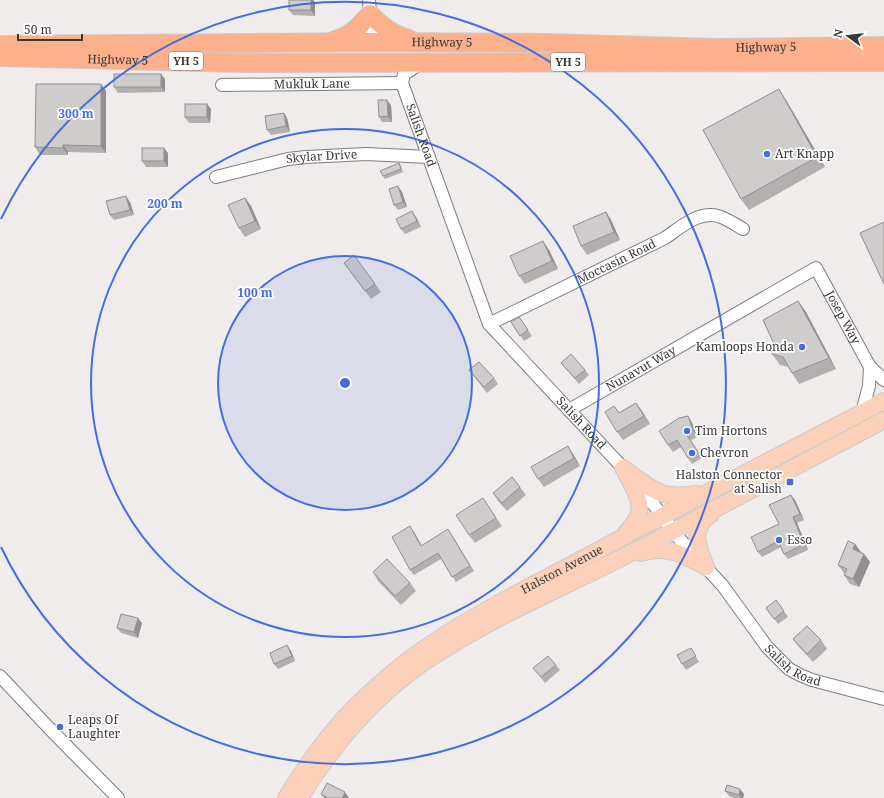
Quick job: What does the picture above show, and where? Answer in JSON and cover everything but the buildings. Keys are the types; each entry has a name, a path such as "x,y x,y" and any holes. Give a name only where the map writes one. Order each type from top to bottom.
{"highway":[{"path":"369,7 379,24 393,34 423,43"},
{"path":"320,44 348,36 358,28 369,7"},
{"path":"243,63 302,53 361,51 372,42 378,49 388,51 545,55 557,62"},
{"name":"Highway 5","path":"0,45 320,44 372,42 715,48 884,46"},
{"name":"Highway 5","path":"0,57 243,63 884,62"}],"main road":[{"name":"Halston Avenue","path":"286,798 304,769 327,738 350,712 381,682 417,654 483,613 622,537 884,401"},
{"name":"Halston Avenue","path":"300,798 314,775 358,720 389,690 422,664 452,644 490,623 673,531 884,420"},
{"path":"623,468 653,490 669,496 709,492"},
{"path":"622,537 639,514 639,502 623,468"},
{"path":"706,568 697,545 698,532 702,521 722,505"},
{"path":"616,560 652,550 666,550 682,554 706,568"}],"street":[{"path":"369,7 372,42"},
{"path":"402,83 404,74 422,62"},
{"name":"Mukluk Lane","path":"222,85 402,83"},
{"name":"Salish Road","path":"402,83 489,324 623,468 673,531 723,586 767,647 788,669 812,680 884,699"},
{"name":"Skylar Drive","path":"216,176 288,159 306,157 366,154 429,157"},
{"name":"Moccasin Road","path":"489,324 665,238 691,220 707,215 721,217 743,229"},
{"name":"Josep Way","path":"816,268 870,367 884,380"},
{"name":"Nunavut Way","path":"569,410 816,268"},
{"path":"862,412 869,386 870,367"},
{"path":"0,676 118,798"}],"place":[{"name":"Art Knapp","path":"767,154"},
{"name":"Kamloops Honda","path":"802,347"},
{"name":"Tim Hortons","path":"687,431"},
{"name":"Chevron","path":"692,453"},
{"name":"Halston Connector at Salish","path":"790,482"},
{"name":"Esso","path":"779,540"},
{"name":"Leaps Of Laughter","path":"60,727"}]}
